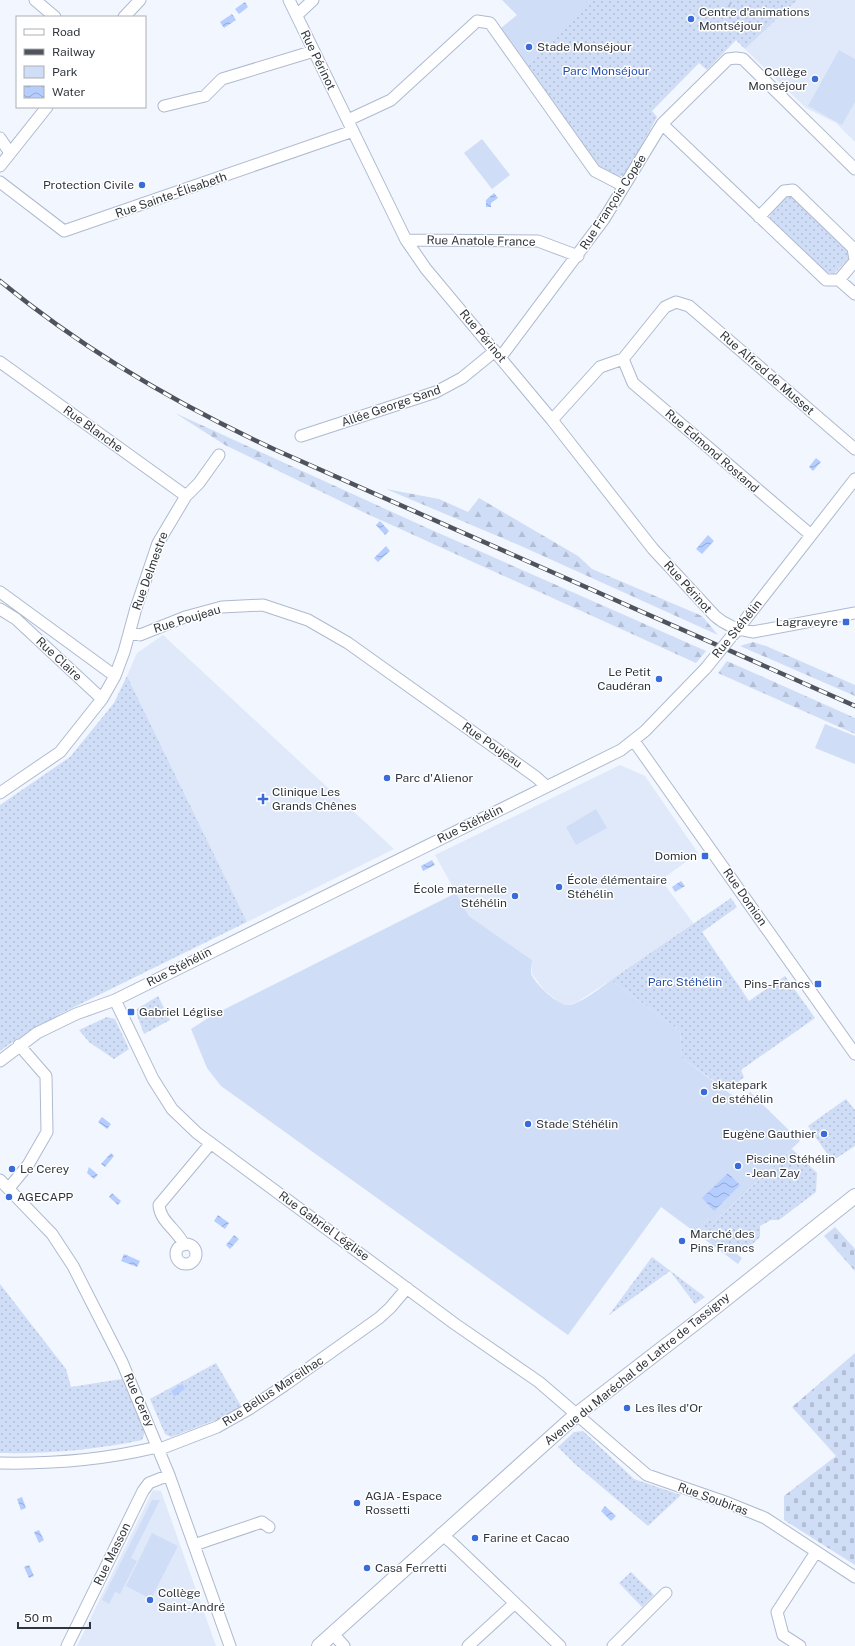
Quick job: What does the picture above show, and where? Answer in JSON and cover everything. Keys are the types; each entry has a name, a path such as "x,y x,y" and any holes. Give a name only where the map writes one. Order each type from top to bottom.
{"main road":[{"name":"Avenue du Maréchal de Lattre de Tassigny","path":"320,1646 441,1534 576,1415 703,1317 855,1196"}],"street":[{"path":"35,0 54,16"},
{"path":"125,16 140,0"},
{"name":"Rue Périnot","path":"289,0 406,240 426,269 552,420 653,548 715,616 734,633 760,632 855,613"},
{"path":"297,15 313,0"},
{"path":"348,120 391,100 477,21 490,23 595,171 624,186"},
{"path":"164,106 205,96 222,79 314,51"},
{"name":"Rue François Copée","path":"498,354 578,256 624,186 662,124 728,59 743,59 855,169"},
{"path":"0,166 46,108"},
{"path":"662,124 759,218 826,280 839,280 855,294"},
{"name":"Rue Sainte-Élisabeth","path":"0,182 64,231 353,131"},
{"path":"0,138 10,153"},
{"path":"759,218 784,191 793,190 853,248 855,261 839,280"},
{"name":"Rue Anatole France","path":"406,240 538,241 578,256"},
{"name":"Rue Alfred de Musset","path":"623,359 665,307 676,302 689,306 855,449"},
{"name":"Allée George Sand","path":"301,436 436,392 462,378 498,354"},
{"path":"552,420 600,367 623,359"},
{"name":"Rue Edmond Rostand","path":"623,359 633,383 811,535"},
{"name":"Rue Blanche","path":"0,362 186,496"},
{"name":"Rue Delmestre","path":"130,633 158,543 186,496 199,483 220,455"},
{"name":"Rue Stéhélin","path":"0,1061 37,1033 69,1017 115,1000 621,750 634,741 648,728 706,668 855,479"},
{"name":"Rue Claire","path":"0,592 115,676"},
{"name":"Rue Poujeau","path":"130,633 140,635 185,617 222,607 263,605 308,620 348,643 539,778 546,786"},
{"name":"Rue Claire","path":"0,609 16,619 102,699"},
{"path":"16,619 24,609"},
{"path":"0,793 60,752 102,699 115,676 130,633"},
{"name":"Rue Domion","path":"634,741 855,1054"},
{"name":"Rue Gabriel Léglise","path":"115,1000 153,1079 172,1109 197,1133 454,1324 533,1378 576,1415"},
{"path":"9,1188 28,1165 47,1132 46,1076 20,1045"},
{"path":"184,1245 180,1236 163,1218 159,1211 159,1205 211,1143"},
{"name":"Rue Cerey","path":"0,1180 52,1234 73,1266 122,1362 160,1449 230,1646"},
{"name":"Rue Bellus Mareilhac","path":"0,1463 50,1464 156,1448 160,1449 217,1427 285,1386 379,1318 390,1308 407,1288"},
{"name":"Rue Soubiras","path":"576,1415 647,1475 765,1518 855,1576"},
{"name":"Rue Masson","path":"67,1646 143,1491 149,1483 169,1475"},
{"path":"194,1545 262,1522 269,1527"},
{"path":"441,1534 560,1646"},
{"path":"800,1646 783,1635 778,1612 816,1552"},
{"path":"612,1646 666,1592"},
{"path":"468,1646 515,1603"},
{"path":"333,1634 344,1646"}],"shaded area":[{"name":"Collège Monséjour","path":"797,0 855,0 855,142 836,123 806,108 745,49"},
{"name":"Clinique Les Grands Chênes","path":"163,635 394,849 247,922 127,676 137,653"},
{"name":"École élémentaire Stéhélin","path":"620,765 645,776 698,853 661,880 694,924 577,1002 568,1005 560,1003 544,990 532,974 532,960 469,916 435,855"},
{"name":"Collège Saint-André","path":"153,1490 161,1491 216,1646 77,1646"}],"green space":[{"name":"Stade Monséjour","path":"502,0 589,0 526,66 501,28 517,15"},
{"name":"Parc Monséjour","path":"588,0 797,0 745,49 736,40 707,70 699,63 652,111 657,117 625,176 617,176 598,166 526,66"},
{"path":"718,0 733,0 726,14"},
{"path":"839,50 855,59 855,102 842,125 808,106"},
{"path":"482,139 510,175 492,189 464,153"},
{"path":"785,196 794,197 848,248 849,258 834,274 825,272 769,219 772,211"},
{"path":"175,413 425,527 706,651 696,663 363,512 225,445"},
{"path":"386,489 439,499 468,512 479,498 578,556 592,569 702,616 718,635 521,546"},
{"path":"753,642 766,646 855,685 855,696 740,646"},
{"path":"727,661 855,718 855,734 718,673"},
{"path":"127,676 247,922 60,1014 0,1051 0,805 70,757 114,703"},
{"path":"825,724 855,736 855,764 815,748"},
{"path":"596,809 607,828 576,845 566,827"},
{"name":"Stade Stéhélin","path":"456,893 469,916 532,960 532,976 543,989 558,1002 568,1005 578,1002 611,980 680,1031 682,1058 740,1101 750,1092 800,1141 713,1223 708,1219 701,1226 742,1258 738,1264 661,1207 568,1335 221,1086 207,1068 191,1029 213,1015"},
{"name":"Parc Stéhélin","path":"731,898 737,907 702,932 749,1001 785,976 815,1018 741,1070 744,1077 728,1091 682,1058 680,1031 611,980"},
{"path":"158,996 170,1020 144,1034 137,1015 137,1009"},
{"path":"107,1017 115,1019 129,1049 114,1059 89,1042 79,1030"},
{"path":"846,1099 855,1110 855,1146 832,1161 808,1126"},
{"path":"792,1149 817,1173 816,1192 779,1220 771,1220 760,1226 760,1237 747,1249 740,1249 736,1253 701,1226 708,1219 713,1223"},
{"path":"835,1227 855,1249 855,1271 824,1236"},
{"path":"652,1257 705,1297 695,1304 670,1271 609,1315"},
{"path":"0,1284 66,1369 71,1387 122,1379 145,1432 142,1440 71,1451 0,1453"},
{"path":"855,1353 855,1565 784,1520 784,1496 836,1456 792,1407"},
{"path":"216,1363 241,1406 221,1418 171,1437 165,1434 150,1399"},
{"path":"583,1431 634,1479 681,1495 648,1526 576,1465 558,1447 574,1432"},
{"path":"152,1500 160,1500 131,1558 137,1561 120,1594 115,1592 109,1604 102,1600"},
{"path":"152,1533 178,1546 151,1599 126,1586"},
{"path":"631,1572 654,1595 642,1607 619,1583"}],"water":[{"path":"245,2 248,7 239,14 235,9"},
{"path":"232,14 236,20 224,28 220,22"},
{"path":"494,193 498,198 491,203 491,207 486,207 486,200"},
{"path":"816,458 821,462 813,471 809,467"},
{"path":"380,521 389,531 385,535 376,525"},
{"path":"708,535 714,541 702,554 696,549"},
{"path":"386,546 390,551 378,562 374,558"},
{"path":"432,860 435,865 423,871 421,866"},
{"path":"681,881 685,886 675,892 672,887"},
{"path":"102,1117 111,1124 107,1129 98,1122"},
{"path":"111,1153 114,1156 105,1167 101,1164"},
{"path":"89,1167 98,1175 94,1179 87,1173"},
{"path":"728,1173 740,1185 714,1211 702,1198"},
{"path":"112,1193 121,1201 118,1205 109,1197"},
{"path":"218,1215 229,1223 225,1229 214,1221"},
{"path":"234,1235 239,1239 230,1249 226,1245"},
{"path":"124,1254 140,1261 137,1267 121,1261"},
{"path":"182,1384 185,1389 174,1396 171,1391"},
{"path":"22,1497 26,1508 21,1510 17,1499"},
{"path":"605,1506 616,1516 611,1521 601,1511"},
{"path":"39,1530 44,1540 39,1543 34,1532"},
{"path":"29,1565 34,1576 29,1578 24,1567"}],"railway":[{"path":"0,281 65,331 133,375 204,415 278,451 855,706"}],"place":[{"name":"Centre d'animations Montséjour","path":"691,19"},
{"name":"Stade Monséjour","path":"529,47"},
{"name":"Collège Monséjour","path":"815,79"},
{"name":"Protection Civile","path":"142,185"},
{"name":"Lagraveyre","path":"846,622"},
{"name":"Le Petit Caudéran","path":"659,679"},
{"name":"Parc d'Alienor","path":"387,778"},
{"name":"Clinique Les Grands Chênes","path":"263,799"},
{"name":"Domion","path":"705,856"},
{"name":"École élémentaire Stéhélin","path":"559,887"},
{"name":"École maternelle Stéhélin","path":"515,896"},
{"name":"Pins-Francs","path":"818,984"},
{"name":"Gabriel Léglise","path":"131,1012"},
{"name":"skatepark de stéhélin","path":"704,1092"},
{"name":"Stade Stéhélin","path":"528,1124"},
{"name":"Eugène Gauthier","path":"824,1134"},
{"name":"Piscine Stéhélin - Jean Zay","path":"738,1166"},
{"name":"Le Cerey","path":"12,1169"},
{"name":"AGECAPP","path":"9,1197"},
{"name":"Marché des Pins Francs","path":"682,1241"},
{"name":"Les îles d'Or","path":"627,1408"},
{"name":"AGJA - Espace Rossetti","path":"357,1503"},
{"name":"Farine et Cacao","path":"475,1538"},
{"name":"Casa Ferretti","path":"367,1568"},
{"name":"Collège Saint-André","path":"150,1600"}]}
